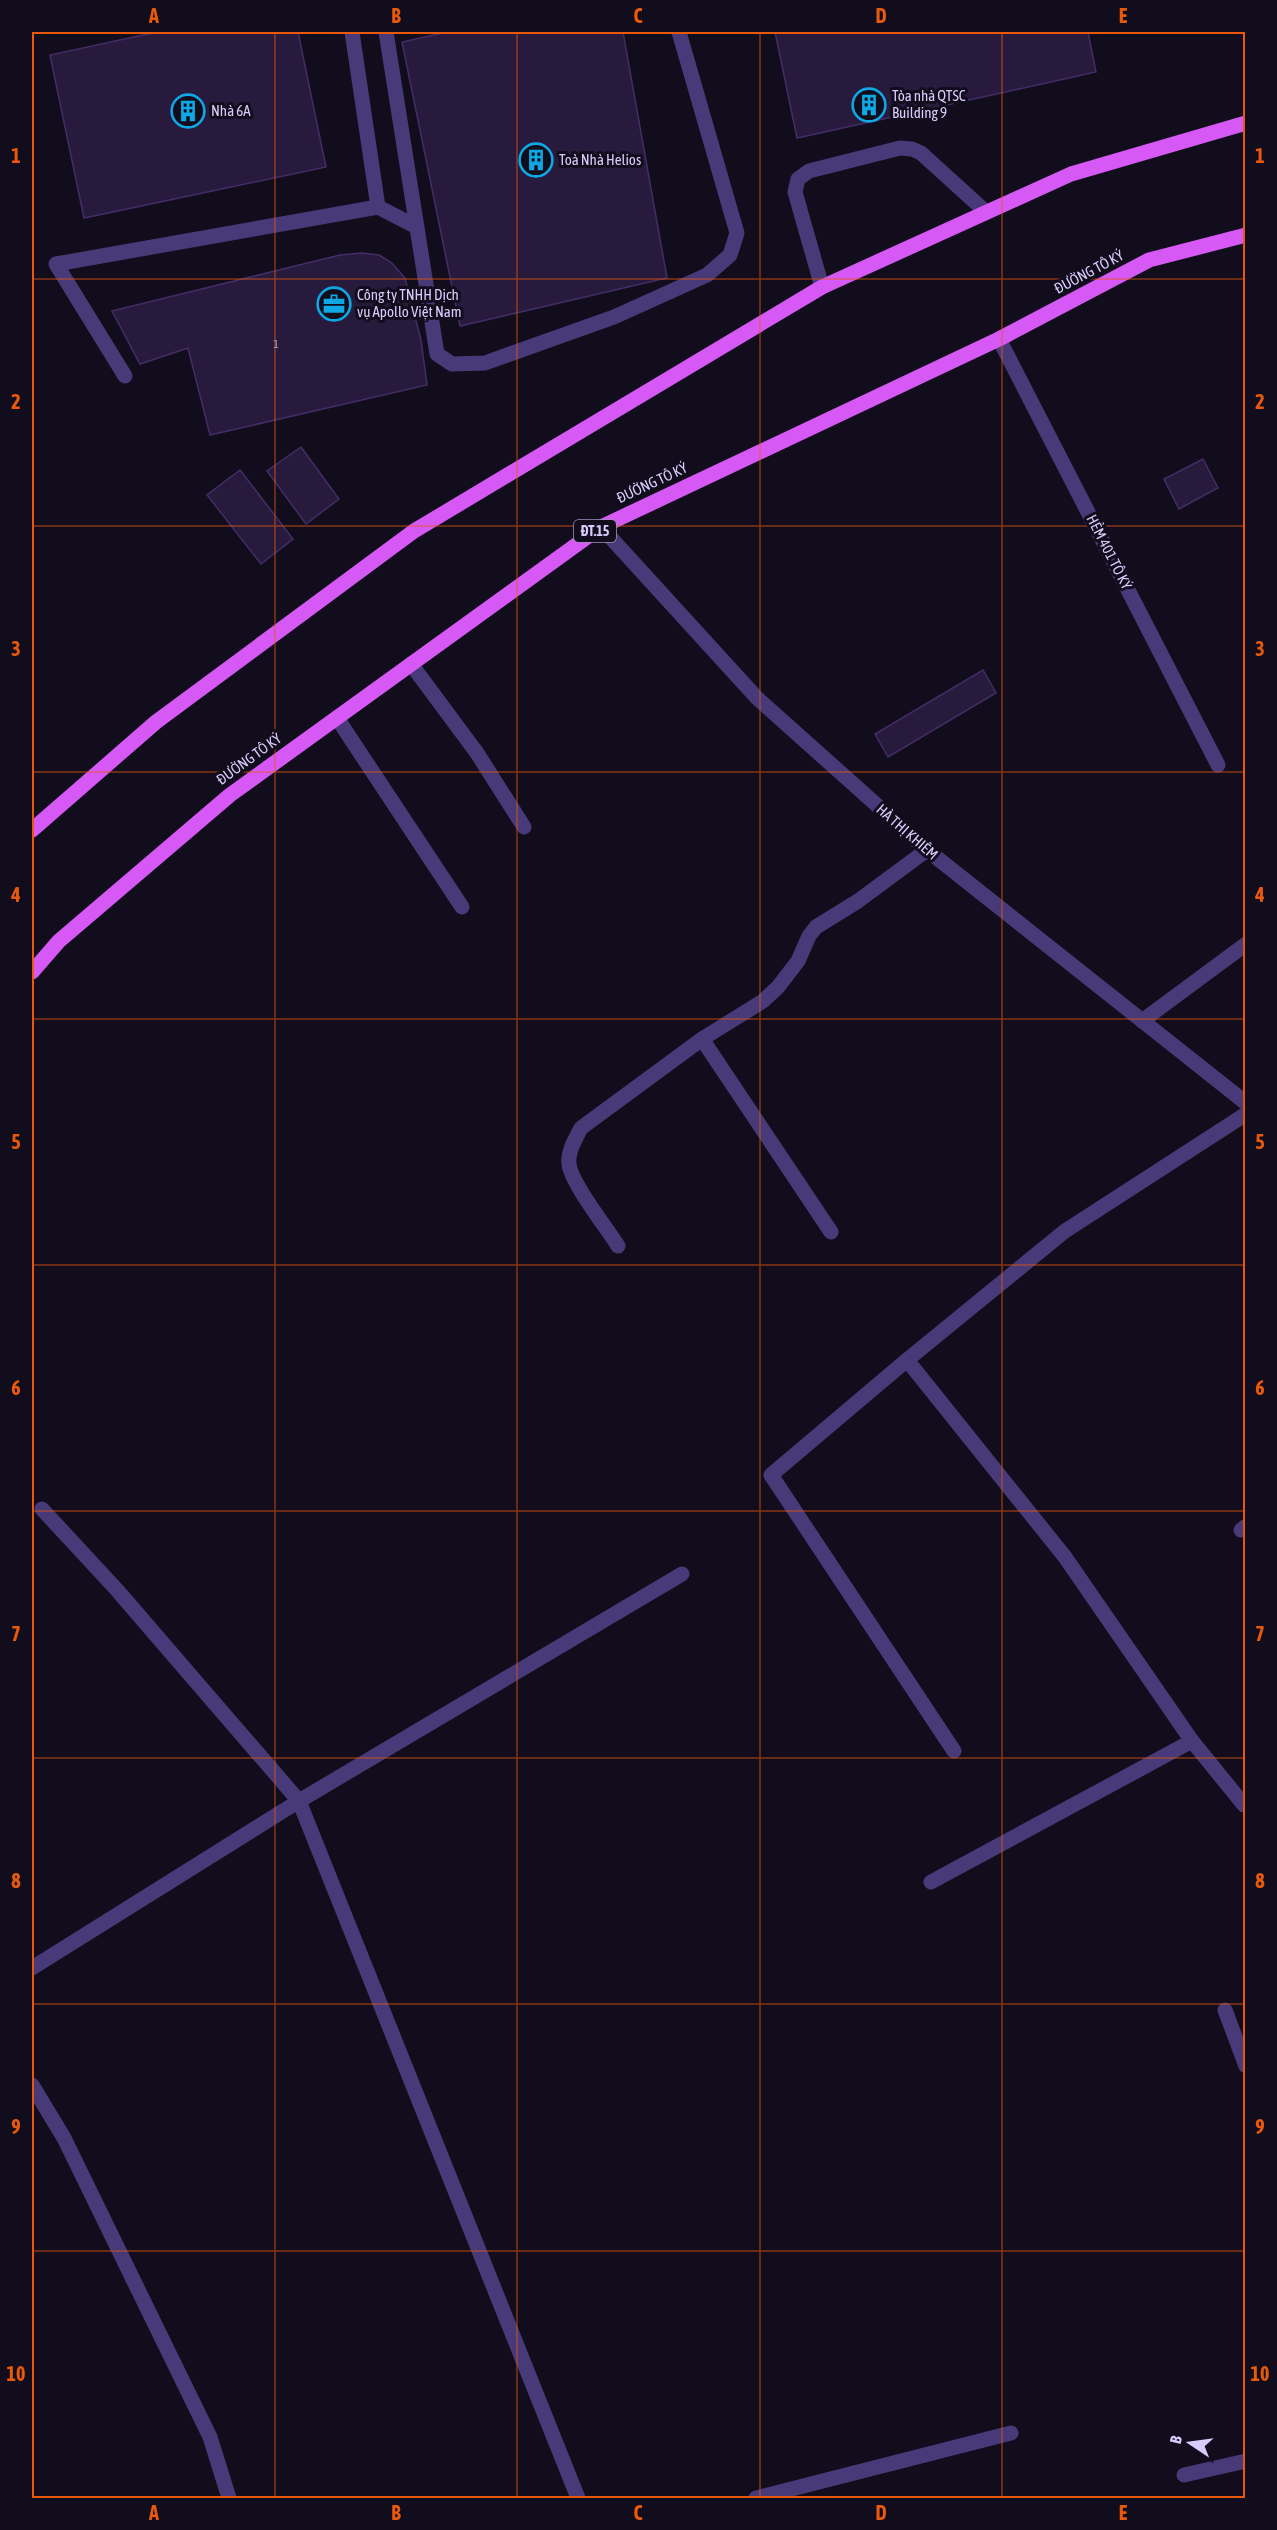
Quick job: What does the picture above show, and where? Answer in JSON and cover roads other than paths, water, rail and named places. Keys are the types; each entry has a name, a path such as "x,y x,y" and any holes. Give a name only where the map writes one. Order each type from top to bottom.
{"main road":[{"path":"32,830 156,723 414,531 822,287 1071,174 1245,123"},
{"name":"ĐƯỜNG TÔ KÝ","path":"32,972 59,942 230,795 601,526 999,339 1149,260 1245,235"}],"street":[{"path":"352,32 378,207"},
{"path":"386,32 437,354 452,364 485,363 614,317 707,274 730,255 737,233 679,32"},
{"path":"822,287 795,192 798,179 809,171 900,148 912,149 921,153 986,212"},
{"path":"125,376 56,264 378,207 417,227"},
{"name":"HẺM 401 TÔ KÝ","path":"999,339 1218,765"},
{"name":"HÀ THỊ KHIÊM","path":"601,526 757,698 927,850 1245,1102"},
{"path":"411,664 477,753 524,827"},
{"path":"337,718 462,907"},
{"path":"618,1246 568,1164 572,1146 581,1128 702,1039 763,1001 778,987 798,961 809,936 816,927 858,901 927,850"},
{"path":"1142,1021 1245,944"},
{"path":"702,1039 831,1232"},
{"path":"954,1751 771,1474 1065,1231 1245,1114"},
{"path":"907,1360 1065,1557 1192,1741 1244,1805"},
{"path":"42,1509 117,1590 299,1801 578,2499"},
{"path":"32,1968 299,1801 682,1574"},
{"path":"931,1882 1192,1741"},
{"path":"1226,2010 1245,2066"},
{"path":"32,2085 64,2138 210,2437 229,2499"},
{"path":"756,2499 1011,2433"},
{"path":"1184,2475 1245,2461"}],"place":[{"name":"Tòa nhà QTSC Building 9","path":"869,105"},
{"name":"Nhà 6A","path":"188,111"},
{"name":"Toà Nhà Helios","path":"536,160"},
{"name":"Công ty TNHH Dịch vụ Apollo Việt Nam","path":"334,304"}]}
